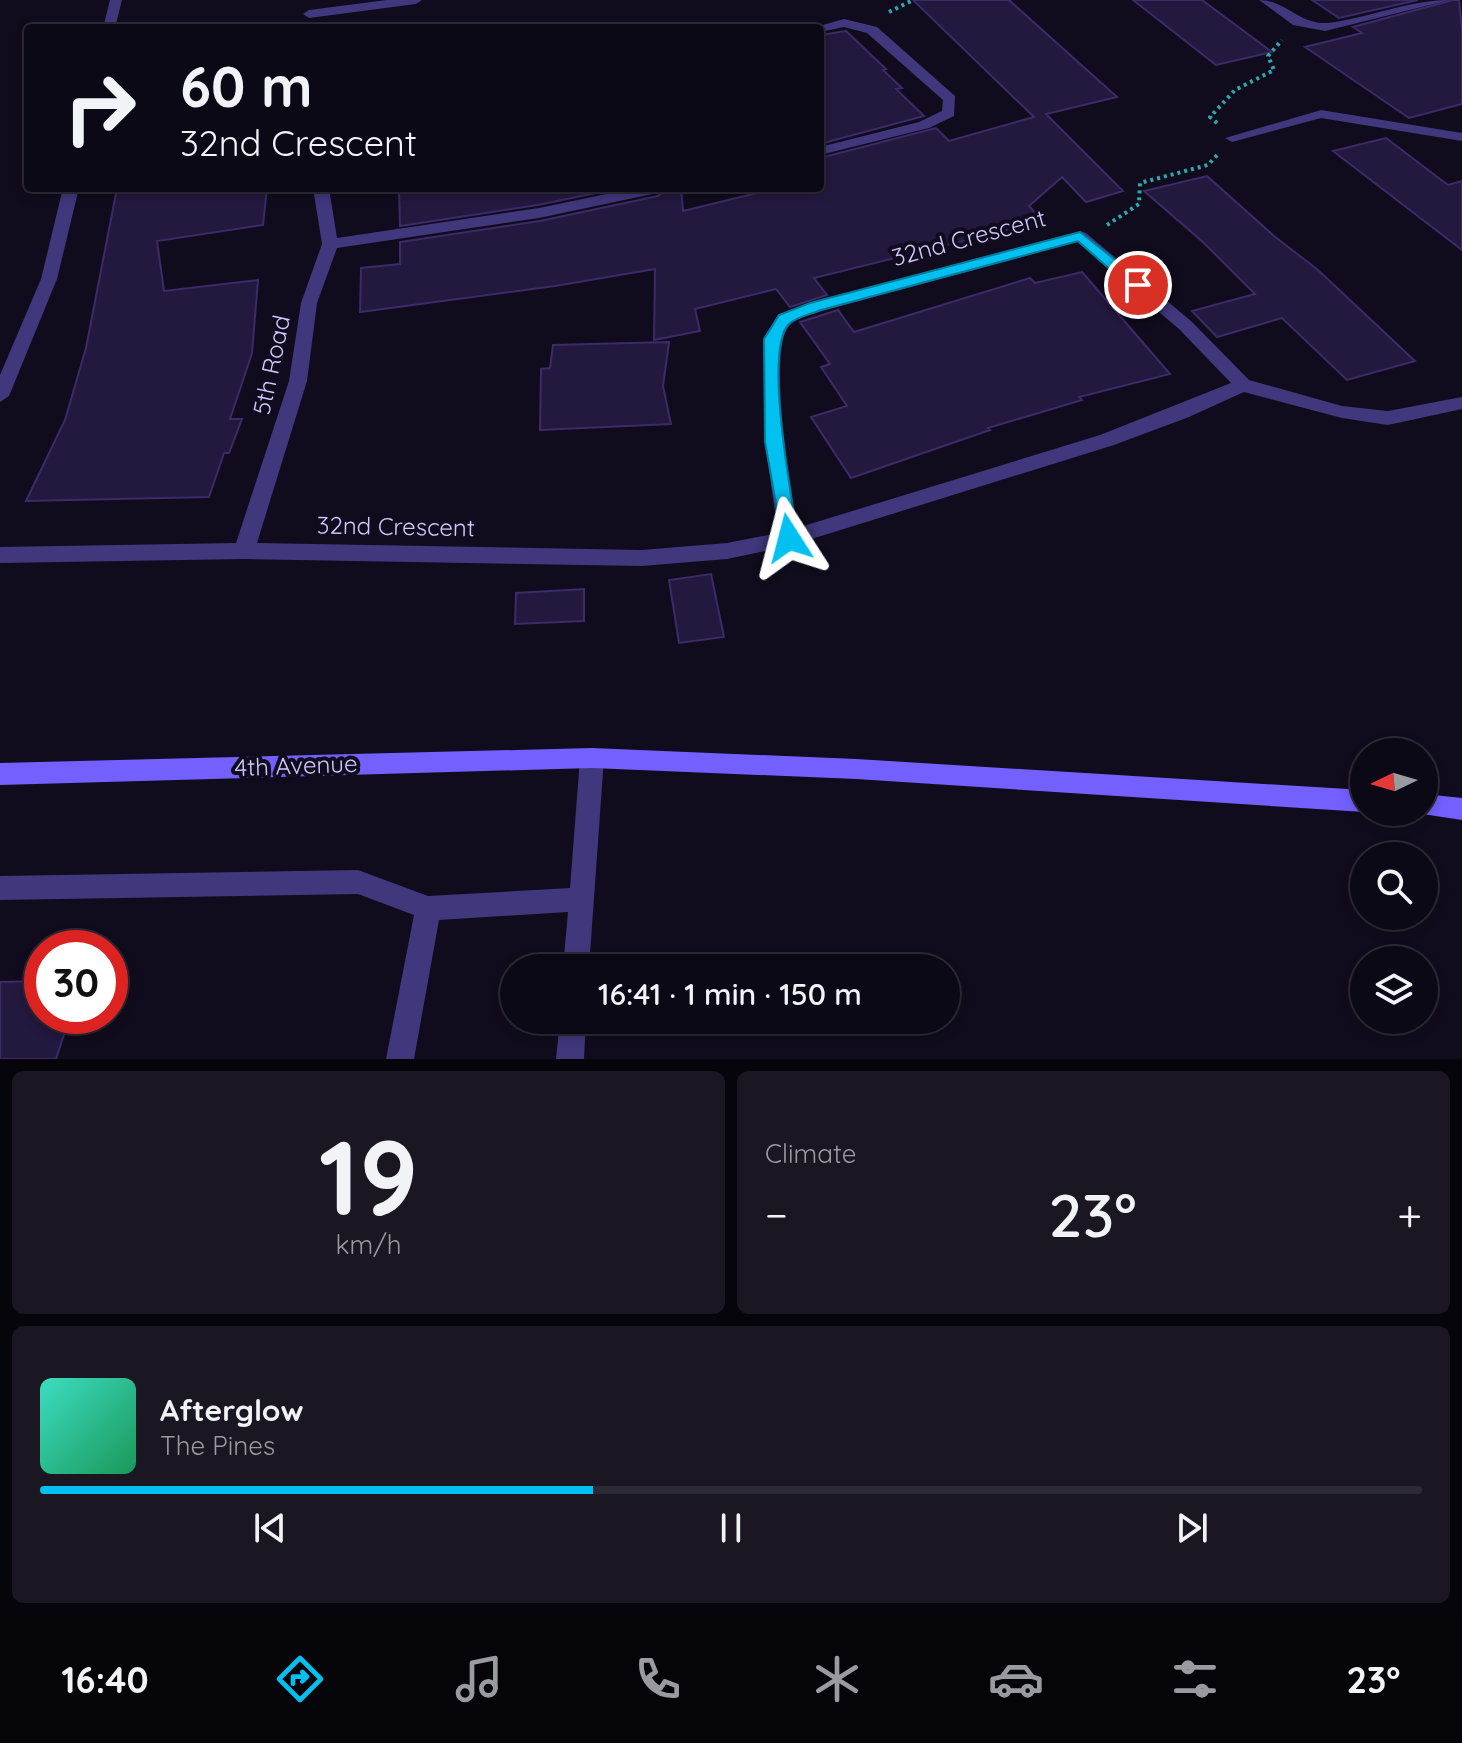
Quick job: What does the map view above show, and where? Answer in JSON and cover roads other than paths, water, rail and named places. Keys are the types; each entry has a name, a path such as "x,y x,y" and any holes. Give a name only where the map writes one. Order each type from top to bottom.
{"street":[{"path":"110,24 116,0"},
{"path":"309,14 416,0"},
{"path":"1265,0 1298,22 1313,26 1338,26 1444,0"},
{"path":"824,27 844,23 872,30 950,99 949,113 924,125 824,150"},
{"path":"1232,138 1321,114 1462,137"},
{"path":"0,396 49,279 70,192"},
{"name":"5th Road","path":"244,551 298,381 309,303 330,244 322,192"},
{"path":"330,244 539,213 638,192"},
{"name":"32nd Crescent","path":"0,555 244,551 642,558 727,551 789,538 1107,440 1183,412 1243,385 1185,325 1080,236 816,307 784,319 772,339 774,442 789,538"},
{"path":"1243,385 1342,412 1388,418 1462,403"},
{"path":"577,954 592,758"},
{"name":"4th Avenue","path":"0,774 592,758 856,769 1350,800"},
{"path":"1438,806 1462,809"},
{"path":"0,888 358,882 428,908 582,899"},
{"path":"400,1059 428,908"},
{"path":"570,1059 572,1034"}]}
